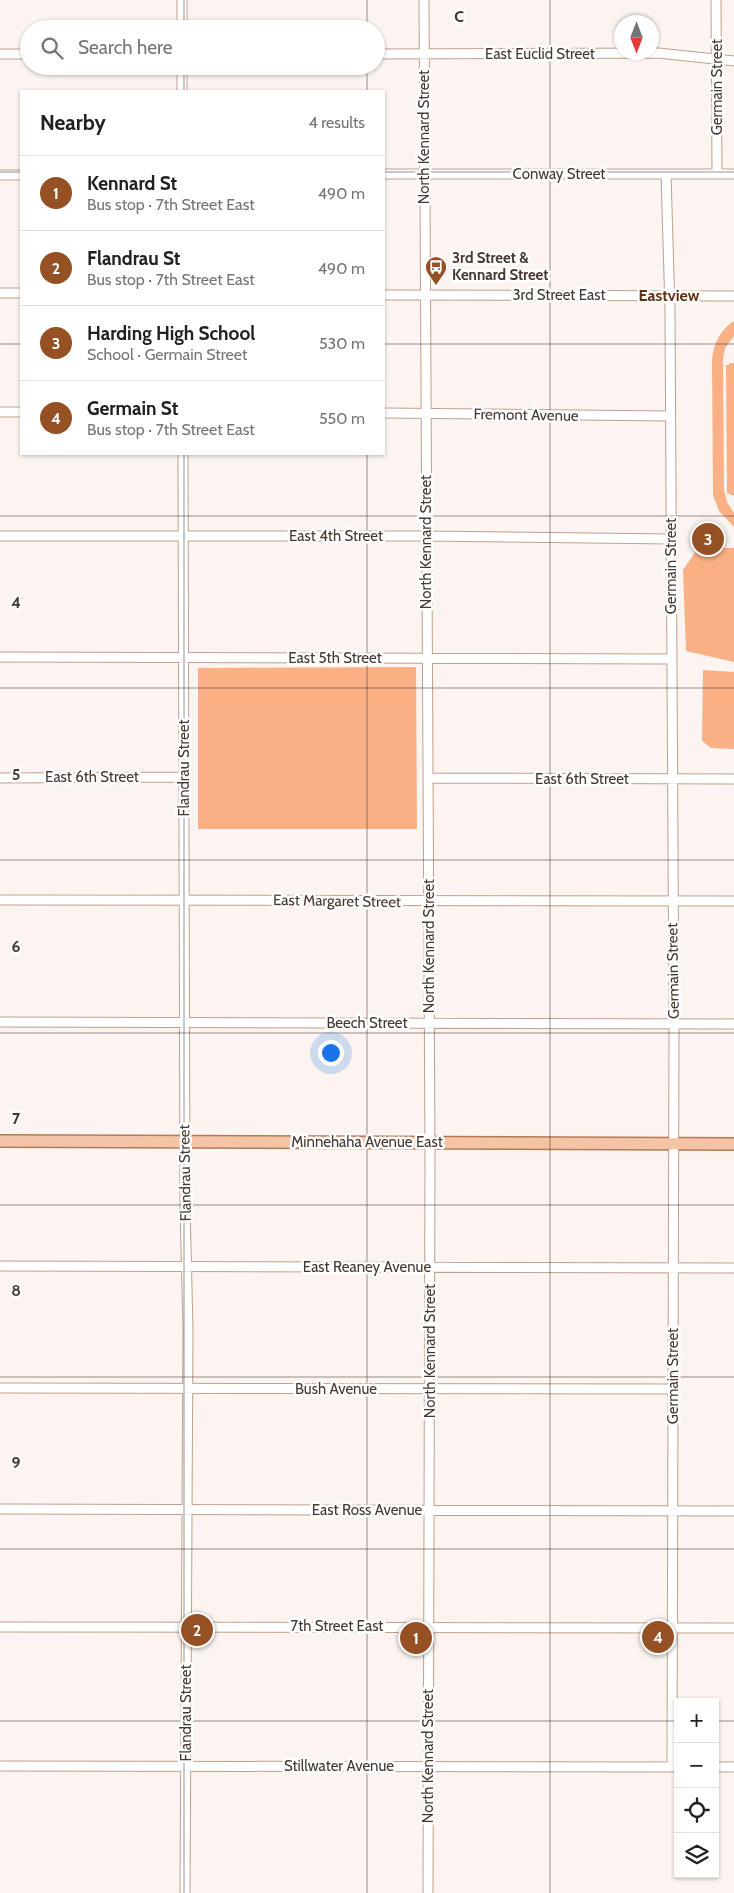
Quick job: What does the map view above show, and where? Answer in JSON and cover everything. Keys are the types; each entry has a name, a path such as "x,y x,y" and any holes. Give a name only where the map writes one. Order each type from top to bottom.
{"main road":[{"name":"Minnehaha Avenue East","path":"0,1141 734,1144"}],"street":[{"path":"182,0 182,20"},
{"name":"North Kennard Street","path":"424,0 423,174 430,1024 428,1893"},
{"name":"Germain Street","path":"716,0 717,174"},
{"path":"0,54 20,54"},
{"name":"East Euclid Street","path":"385,54 658,54 734,60"},
{"path":"182,75 182,90"},
{"name":"Conway Street","path":"385,174 734,174"},
{"name":"Germain Street","path":"666,174 671,539 674,1024 672,1627 674,1743"},
{"path":"0,175 20,175"},
{"path":"0,293 20,293"},
{"name":"3rd Street East","path":"385,295 734,296"},
{"path":"0,412 20,412"},
{"name":"Fremont Avenue","path":"385,413 669,416"},
{"name":"Flandrau Street","path":"183,455 184,1142 187,1267 185,1893"},
{"name":"East 4th Street","path":"0,536 426,536 671,539"},
{"name":"East 5th Street","path":"0,657 671,659"},
{"name":"East 6th Street","path":"0,778 184,777"},
{"name":"East 6th Street","path":"429,778 734,779"},
{"name":"East Margaret Street","path":"0,900 184,899 734,902"},
{"name":"Beech Street","path":"0,1022 734,1024"},
{"name":"East Reaney Avenue","path":"0,1266 734,1268"},
{"name":"Bush Avenue","path":"0,1388 673,1389"},
{"name":"East Ross Avenue","path":"0,1509 734,1511"},
{"name":"7th Street East","path":"0,1627 429,1626 734,1628"},
{"name":"Stillwater Avenue","path":"0,1766 674,1767"},
{"path":"719,1767 734,1767"}],"shaded area":[{"path":"734,321 734,336 725,348 723,359 724,490 727,502 734,513 734,527 719,511 713,495 712,359 719,337 725,328"},
{"path":"729,363 734,363 734,496 727,493 726,365 729,365"},
{"path":"698,548 734,548 734,662 686,651 683,570"},
{"path":"416,667 417,829 198,829 198,668"},
{"path":"703,670 734,672 734,749 711,748 702,741"}],"place":[{"name":"3rd Street & Kennard Street","path":"436,286"},
{"name":"Harding High School","path":"708,539"},
{"name":"Flandrau St","path":"197,1630"},
{"name":"Germain St","path":"658,1637"},
{"name":"Kennard St","path":"416,1638"}],"district":[{"name":"Eastview","path":"669,295"}]}
